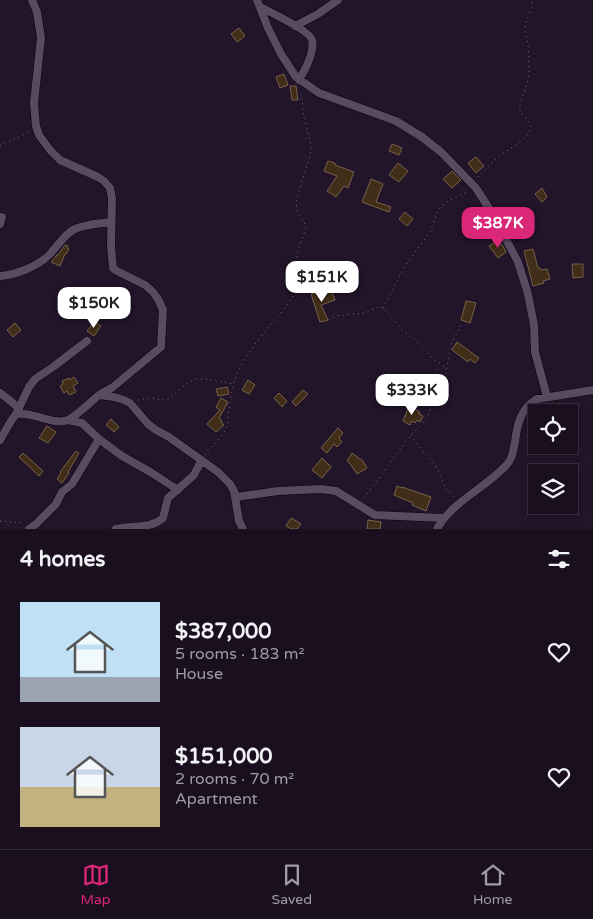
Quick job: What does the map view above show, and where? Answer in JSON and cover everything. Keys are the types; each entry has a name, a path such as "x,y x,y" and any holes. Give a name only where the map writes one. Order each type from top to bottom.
{"street":[{"path":"32,0 37,12 40,38 34,103 36,126 39,135 60,160 104,181 110,188 112,198 110,246 113,268 145,285 153,292 163,310 162,343 157,351 68,420"},
{"path":"295,26 318,14 338,0"},
{"path":"259,3 311,36 313,41 312,50 306,68 299,80"},
{"path":"259,3 268,28 281,54 299,80 319,93 396,121 422,137 441,152 473,185 492,213 518,262 528,294 534,325 535,352 547,397"},
{"path":"0,276 36,265 48,256 74,229 111,222"},
{"path":"0,440 18,412 35,379 54,367 87,341"},
{"path":"437,529 443,518 511,460 522,414 529,403 537,399 593,390"},
{"path":"0,393 13,403 18,412 56,421 68,420 82,423 99,439 122,456 178,490"},
{"path":"99,395 114,397 130,403 148,424 218,472 234,491 238,521 243,529"},
{"path":"31,528 56,504 62,492 72,484 99,439"},
{"path":"116,529 129,527 147,528 163,518 168,498 194,475 201,460"},
{"path":"236,497 278,491 321,489 336,491 375,514 443,518"}],"path":[{"path":"383,308 405,266 430,232 441,206 473,185 498,156 520,142 532,126 519,110 529,74 528,45 525,28 532,0"},
{"path":"201,460 224,433 234,384 248,354 293,296 293,282 298,250 306,226 297,210 296,203 311,150 299,80"},
{"path":"0,146 32,130 36,126"},
{"path":"330,320 336,316 364,313 379,307 383,308 400,328 446,369"},
{"path":"359,504 411,435 428,418 446,369 452,342 462,324"},
{"path":"124,400 169,399 186,384 196,379 234,384"},
{"path":"411,435 436,466 445,487 460,503"},
{"path":"0,521 20,522 31,528"}],"building":[{"path":"239,28 245,36 237,42 231,34"},
{"path":"284,74 288,85 280,88 276,77"},
{"path":"290,86 296,86 298,100 292,100"},
{"path":"392,144 402,148 399,155 389,151"},
{"path":"476,157 484,166 476,173 468,163"},
{"path":"328,161 354,172 348,188 344,186 336,197 327,191 337,176 324,171"},
{"path":"398,163 408,171 399,182 389,175"},
{"path":"452,171 461,180 452,188 443,179"},
{"path":"371,179 383,184 376,202 391,207 389,212 362,202"},
{"path":"542,188 547,197 542,202 535,194"},
{"path":"405,212 413,219 407,226 399,219"},
{"path":"497,240 502,244 506,252 498,258 489,246"},
{"path":"65,245 69,249 60,266 51,262 58,255"},
{"path":"533,249 538,268 541,270 547,269 550,279 533,286 524,251"},
{"path":"572,264 583,264 583,277 573,278"},
{"path":"331,289 335,300 321,305 328,320 320,322 311,294"},
{"path":"466,301 476,303 470,323 461,320"},
{"path":"94,322 101,326 94,336 87,331"},
{"path":"15,323 21,330 13,337 7,330"},
{"path":"457,342 479,358 475,363 470,359 468,362 452,350"},
{"path":"74,377 78,383 73,386 76,392 69,395 67,391 64,393 60,386 63,384 62,381 69,378 70,380"},
{"path":"248,380 255,385 249,394 242,390"},
{"path":"227,387 229,394 218,396 216,389"},
{"path":"303,390 308,394 296,406 292,402"},
{"path":"279,393 287,401 282,407 274,398"},
{"path":"221,398 228,402 219,418 224,425 216,432 207,424 220,410 216,407"},
{"path":"409,406 420,412 419,414 423,416 420,422 417,420 415,423 412,421 410,425 403,421"},
{"path":"111,419 119,427 114,432 106,425"},
{"path":"47,426 56,432 48,443 39,438"},
{"path":"338,428 343,433 339,438 342,442 337,447 334,444 327,453 321,448"},
{"path":"76,451 79,453 62,483 57,479 60,472"},
{"path":"23,453 43,471 39,476 19,457"},
{"path":"352,453 363,461 367,468 357,474 347,461"},
{"path":"322,458 331,467 322,478 312,470"},
{"path":"397,486 431,497 426,511 394,495"},
{"path":"291,518 301,524 297,529 291,529 286,526"},
{"path":"368,520 381,522 380,529 367,529"}]}
